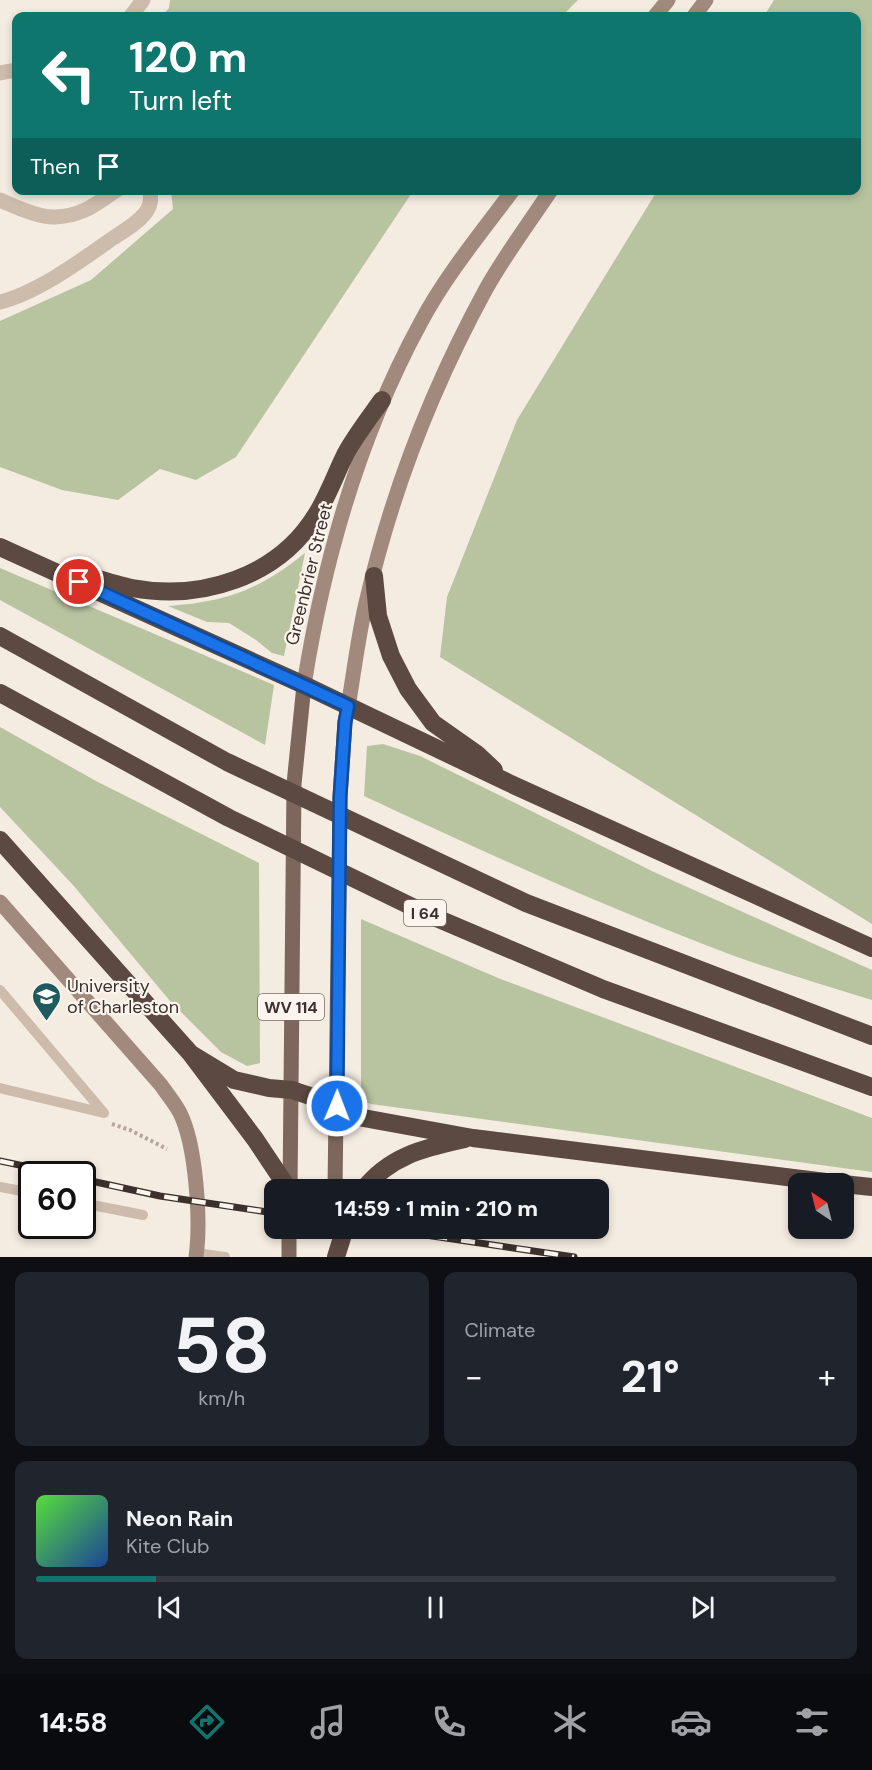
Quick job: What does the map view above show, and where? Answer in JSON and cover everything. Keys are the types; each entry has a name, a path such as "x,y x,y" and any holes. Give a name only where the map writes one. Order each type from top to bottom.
{"highway":[{"path":"7,550 132,588 168,591 204,589 234,582 282,554 299,538 317,515 347,451 382,400"},
{"path":"7,550 304,685 509,783 872,948"},
{"path":"374,576 378,616 391,656 408,689 433,723 477,754 509,783"},
{"path":"0,636 227,762 526,903 869,1035"},
{"name":"I 64","path":"0,693 230,818 427,914 603,989 872,1087"},
{"path":"0,840 191,1054 255,1139 282,1179"},
{"path":"191,1054 234,1080 269,1088 292,1090 337,1106 358,1117 473,1138 788,1177"},
{"path":"374,1179 391,1163 423,1148 473,1138"},
{"path":"854,1185 872,1187"},
{"path":"335,1257 341,1239"}],"main road":[{"path":"658,12 668,0"},
{"name":"Greenbrier Street","path":"289,1179 294,784 312,629 328,563 382,400 422,320 457,265 509,195"},
{"name":"WV 114","path":"335,1179 340,797 345,722 366,604 415,442 440,381 487,288 548,195"},
{"path":"0,902 161,1085 180,1113 189,1137 197,1201 196,1255"},
{"path":"289,1239 289,1257"},
{"path":"334,1239 335,1257"}],"street":[{"path":"0,200 34,215 66,217 86,210 109,195"},
{"path":"0,302 32,289 90,255 147,212 151,195"}],"lane":[{"path":"0,990 104,1113"},
{"path":"0,1089 104,1113"},
{"path":"0,1187 18,1190"},
{"path":"96,1206 143,1215"},
{"path":"196,1255 225,1257"}],"path":[{"path":"104,1113 113,1125 130,1130 167,1149"}],"green space":[{"path":"170,0 578,0 566,12 166,12 169,8"},
{"path":"774,0 872,0 872,924 440,657 447,597 517,420 655,195 861,195 861,12 766,12"},
{"path":"171,195 410,195 236,457 196,480 160,469 118,500 62,490 0,467 0,321 91,280 173,209"},
{"path":"305,553 284,656 272,653 229,623 207,622 168,606 207,601 241,592 272,576"},
{"path":"0,568 274,685 265,745 0,600"},
{"path":"0,727 96,781 259,863 260,1063 247,1066 221,1052 170,1001 73,885 0,807"},
{"path":"383,744 420,756 654,872 872,970 872,1000 764,966 683,936 545,878 364,796 367,746"},
{"path":"361,919 498,978 872,1118 872,1172 371,1104 361,1100"}],"railway":[{"path":"0,1161 18,1165"},
{"path":"96,1182 160,1196 264,1212"},
{"path":"452,1239 574,1257"}],"place":[{"name":"University of Charleston","path":"46,1022"}],"route":[{"path":"79,582 348,706 340,797 337,1106"}]}
